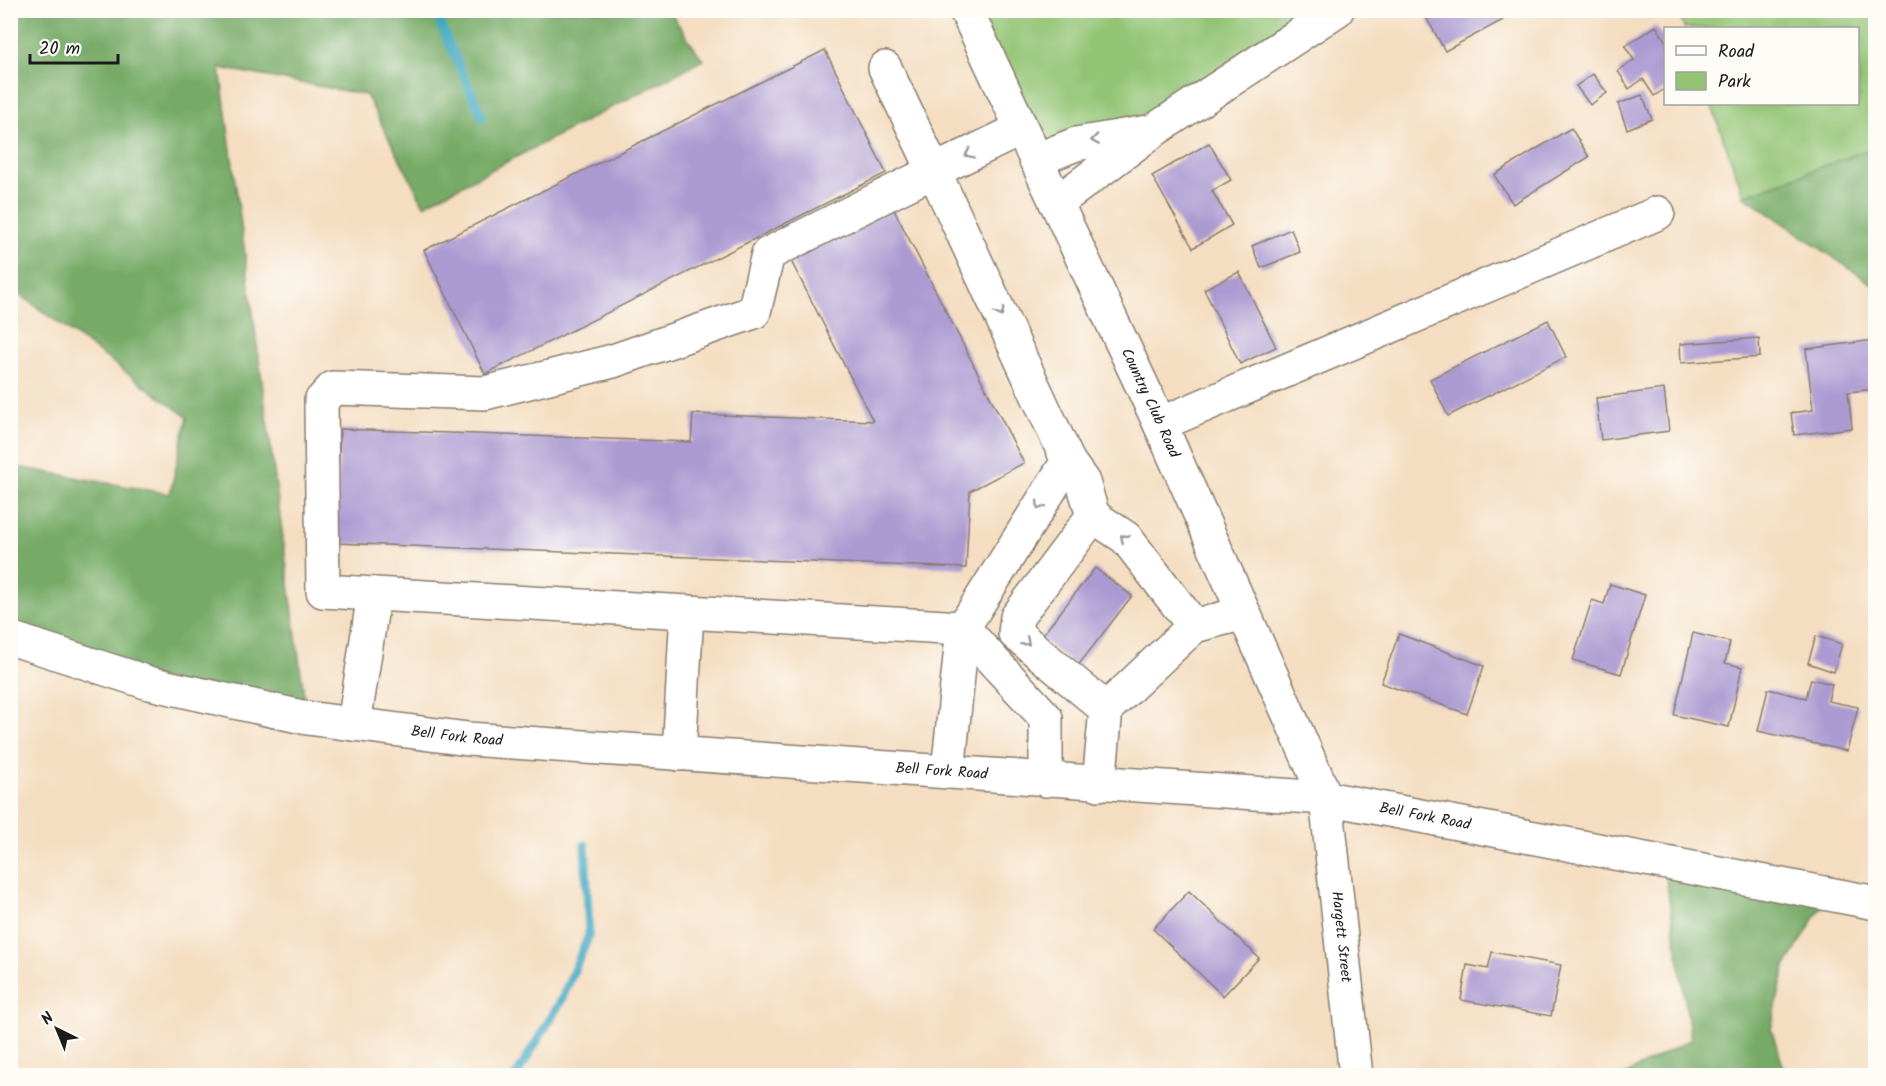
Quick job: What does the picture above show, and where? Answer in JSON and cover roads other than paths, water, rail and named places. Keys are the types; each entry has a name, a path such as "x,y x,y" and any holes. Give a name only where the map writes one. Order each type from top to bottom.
{"main road":[{"name":"Country Club Road","path":"966,10 1160,424 1326,798"},
{"path":"1056,203 1153,131 1337,10"},
{"path":"885,68 1068,461 1083,482 1093,516 1126,538 1194,626"},
{"path":"1021,129 768,254 754,312 614,361 485,393 333,388 321,401 323,591 963,628 1046,718 1046,780"},
{"path":"1036,160 1076,144 1153,131"},
{"path":"1160,424 1658,213"},
{"path":"948,772 963,628 1068,461"},
{"path":"1093,516 1017,617 1016,633 1106,709"},
{"path":"354,724 374,594"},
{"path":"679,754 687,612"},
{"path":"1099,784 1106,709 1194,626 1244,613"},
{"name":"Bell Fork Road","path":"10,638 149,684 307,718 468,739 1326,798 1875,903"},
{"name":"Hargett Street","path":"1326,798 1356,1076"}],"waterway":[{"path":"434,10 482,117"},
{"path":"516,1076 561,1001 589,935 585,845"}]}
